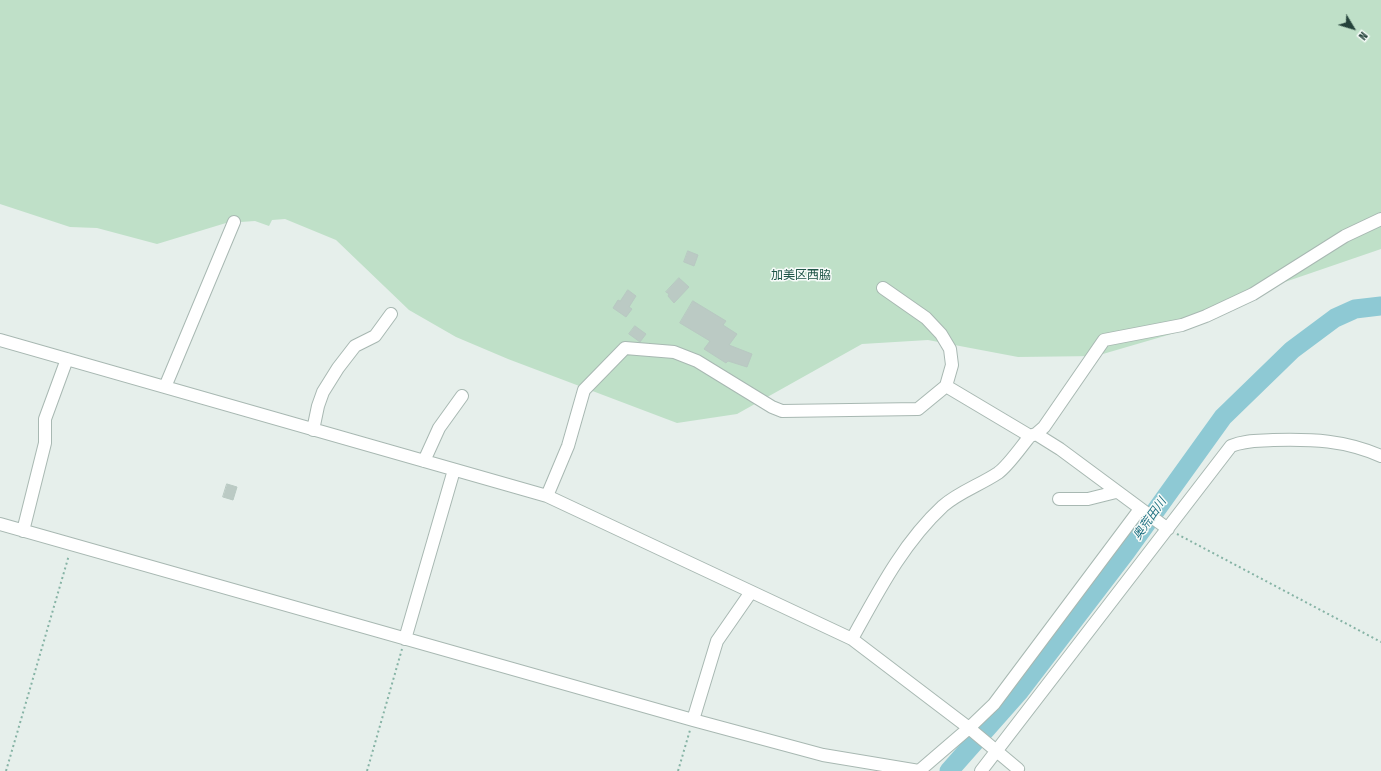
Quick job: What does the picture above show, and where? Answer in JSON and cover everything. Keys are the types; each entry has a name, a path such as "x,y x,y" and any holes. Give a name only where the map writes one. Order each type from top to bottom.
{"street":[{"path":"852,639 880,588 906,548 944,506 968,488 999,472 1033,435 1044,427 1104,340 1182,324 1206,316 1253,294 1345,236 1381,219"},
{"path":"165,387 234,222"},
{"path":"547,496 568,446 584,390 625,348 674,352 697,361 772,407 782,411 918,409 946,386 952,365 950,349 941,334 926,318 883,288"},
{"path":"313,430 318,406 323,392 338,368 355,346 375,336 391,314"},
{"path":"0,340 547,496 852,639 971,729 1018,771"},
{"path":"23,531 45,443 45,419 66,359"},
{"path":"946,386 1060,449 1166,528"},
{"path":"424,461 439,428 462,396"},
{"path":"981,771 994,749 1231,446 1243,441 1312,439 1344,443 1381,456"},
{"path":"405,638 454,470"},
{"path":"1059,499 1088,499 1116,492"},
{"path":"0,524 693,720 823,755 919,771 971,729 994,704 1141,510"},
{"path":"693,720 717,641 751,592"}],"path":[{"path":"1166,528 1381,642"},
{"path":"6,771 72,545"},
{"path":"367,771 405,638"},
{"path":"678,771 693,720"}],"green space":[{"path":"0,0 1381,0 1381,249 1279,284 1192,328 1096,356 1018,357 928,340 862,344 737,414 677,423 508,359 456,337 409,310 336,240 285,219 272,220 269,226 255,221 226,223 157,244 97,228 70,227 0,204"}],"building":[{"path":"688,251 698,255 694,266 684,262"},
{"path":"679,278 689,287 674,303 668,296 669,294 666,292"},
{"path":"628,290 636,296 629,307 632,309 626,317 613,308 618,300 620,301"},
{"path":"693,301 726,321 723,325 737,334 729,345 752,354 747,367 728,361 726,363 704,349 710,341 680,323"},
{"path":"635,326 646,334 640,342 629,334"},
{"path":"227,484 237,487 233,500 223,497"}],"waterway":[{"name":"奥荒田川","path":"949,771 1019,692 1126,552 1223,417 1292,350 1335,318 1355,309 1381,306"}],"district":[{"name":"加美区西脇","path":"801,276"}]}
